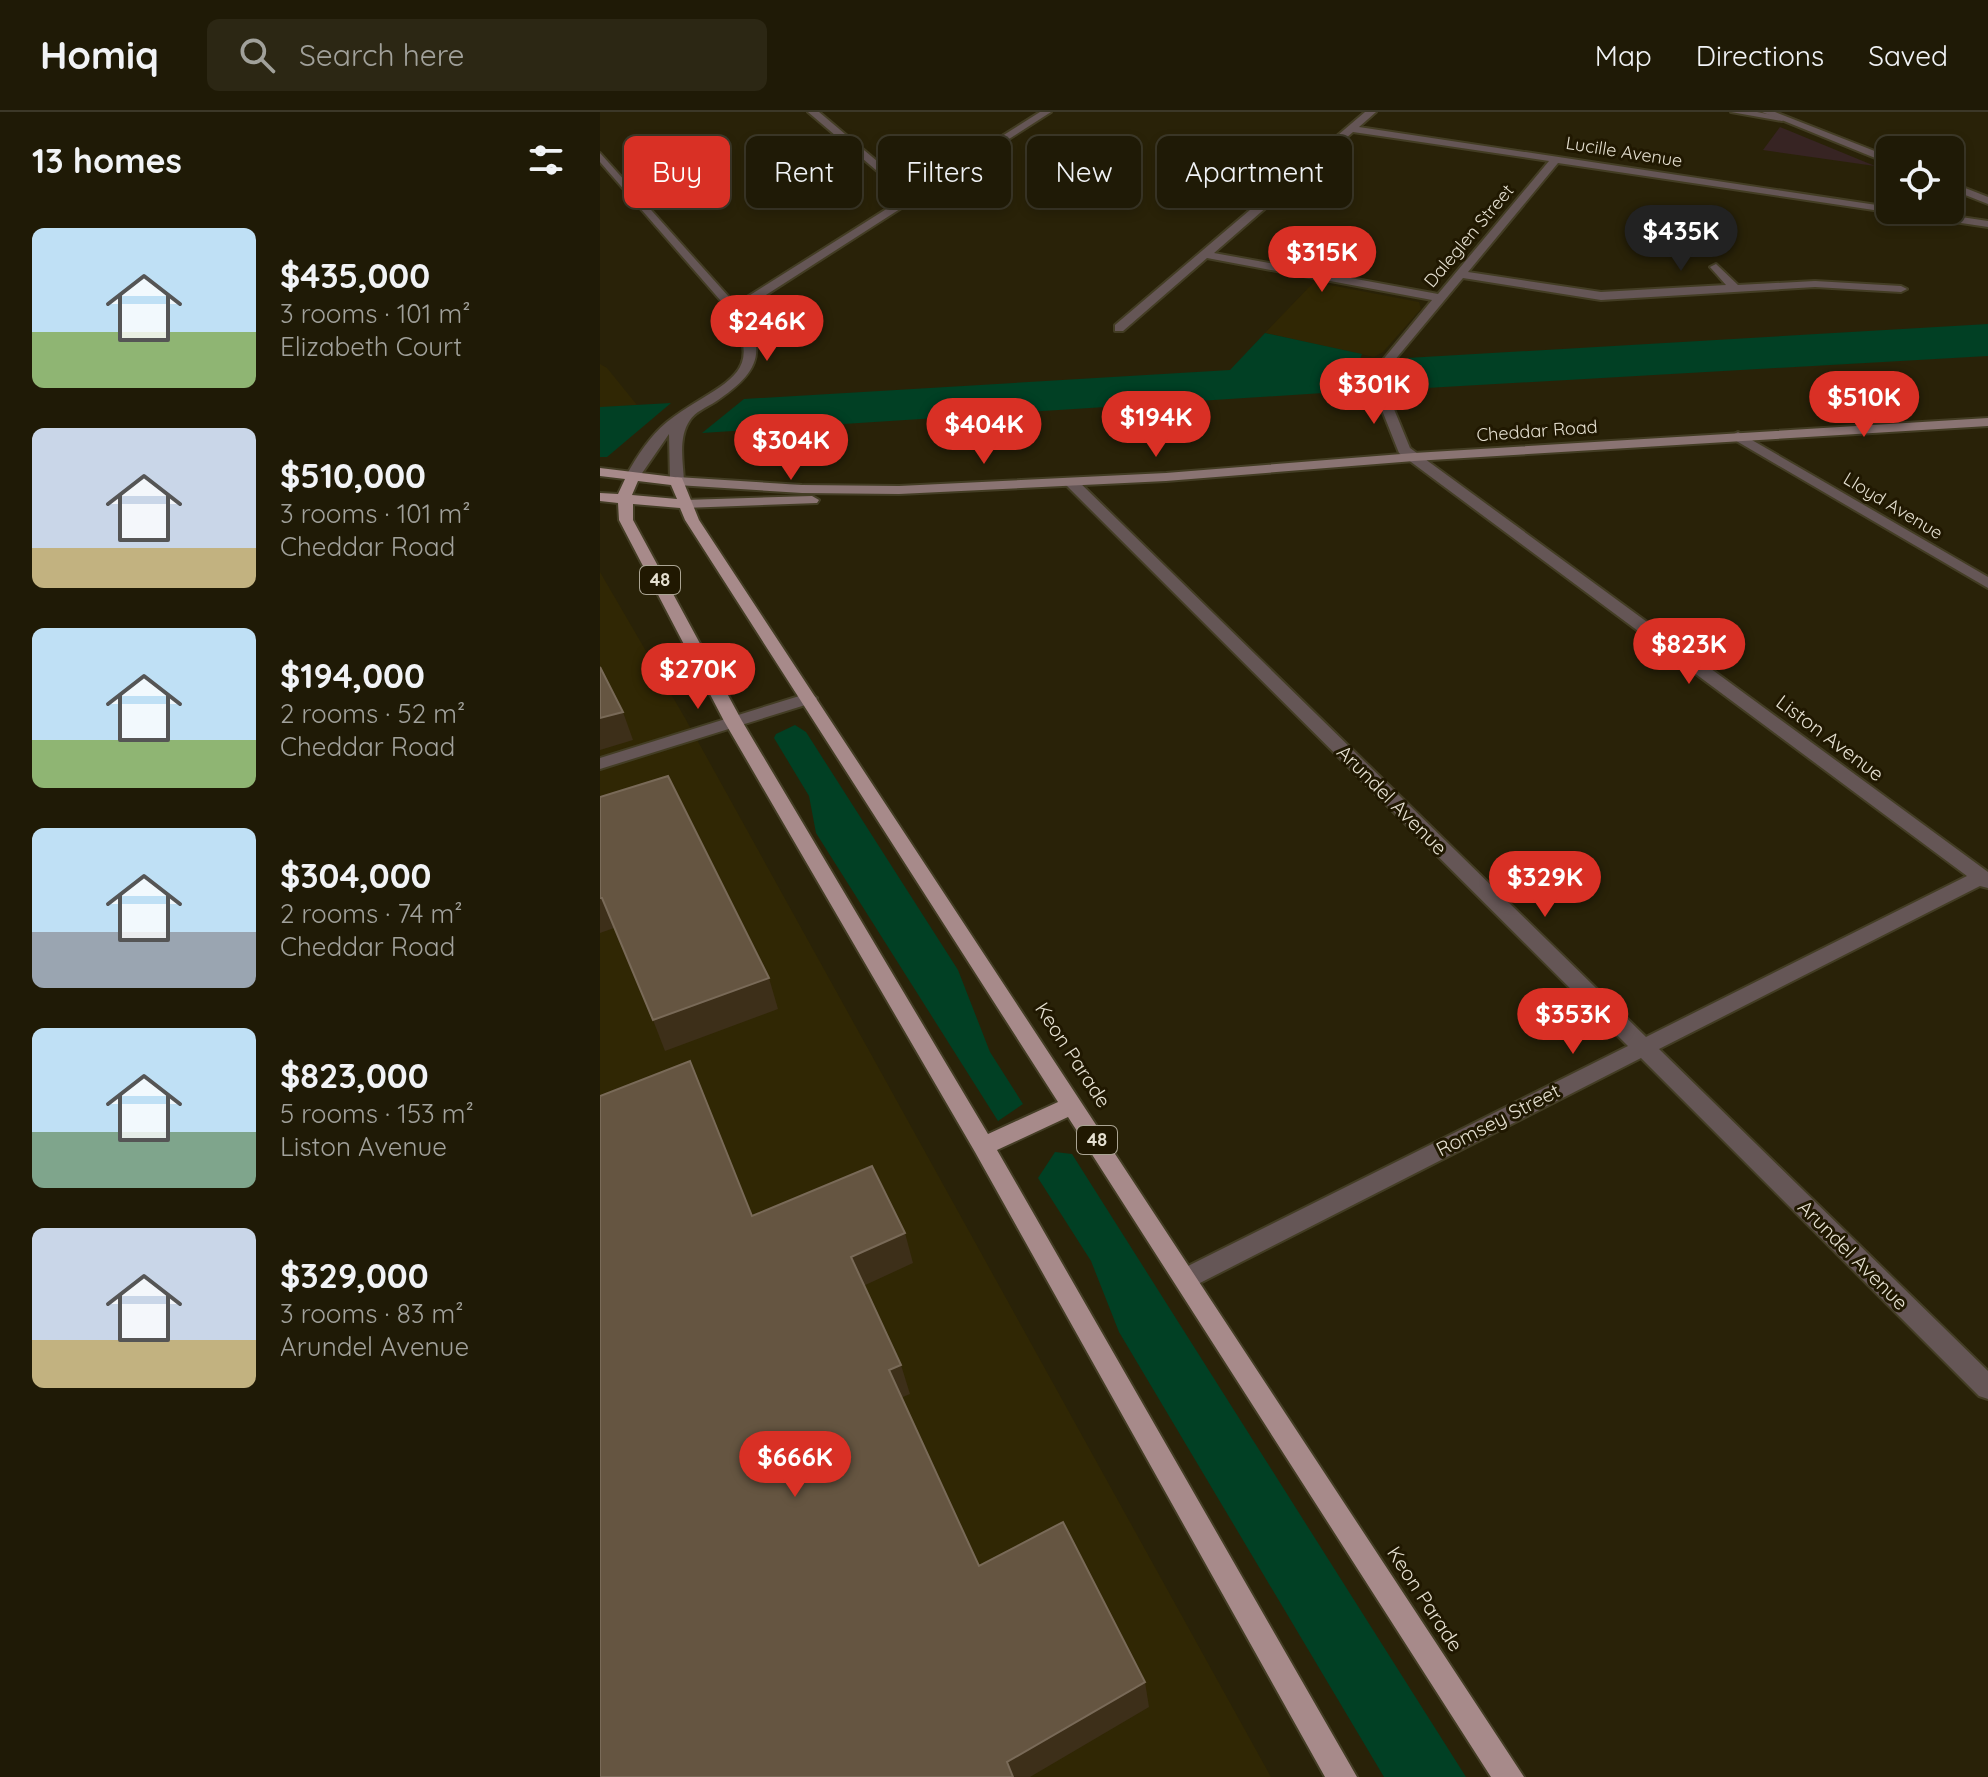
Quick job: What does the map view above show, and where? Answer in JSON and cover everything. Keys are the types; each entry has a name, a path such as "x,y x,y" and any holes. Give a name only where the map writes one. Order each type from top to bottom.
{"main road":[{"name":"Cheddar Road","path":"1738,436 1830,423 1988,414"},
{"name":"Cheddar Road","path":"684,504 798,501 899,490 1166,477 1414,457 1988,422"},
{"path":"600,472 677,481"},
{"path":"624,499 633,476"},
{"name":"Cheddar Road","path":"677,481 813,489 899,490"},
{"name":"Keon Parade","path":"677,481 684,504 1509,1777"},
{"path":"600,497 684,504"},
{"name":"48","path":"624,499 624,514 631,531 703,660 733,721 983,1146 1342,1777"},
{"path":"983,1146 1074,1105"}],"street":[{"path":"1007,136 1046,112"},
{"path":"1119,328 1208,255 1371,112"},
{"path":"1736,112 1782,118"},
{"path":"1767,112 1876,155"},
{"path":"816,113 878,166"},
{"name":"Lucille Avenue","path":"1353,129 1876,208"},
{"path":"600,156 730,304 752,336 748,362 722,393 662,434 633,476"},
{"name":"Daleglen Street","path":"1414,457 1403,447 1378,385 1378,373 1555,160"},
{"path":"1964,191 1988,201"},
{"path":"730,304 751,302 770,286 892,208"},
{"name":"Lucille Avenue","path":"1964,221 1988,224"},
{"path":"1208,255 1441,298"},
{"path":"1716,267 1734,287"},
{"path":"1460,274 1601,296 1815,284 1901,289"},
{"path":"677,481 676,434 685,416"},
{"name":"Lloyd Avenue","path":"1738,436 1988,583"},
{"name":"Liston Avenue","path":"1414,457 1985,880"},
{"name":"Arundel Avenue","path":"1070,481 1988,1388"},
{"path":"600,764 809,698"},
{"name":"Romsey Street","path":"1187,1278 1643,1046 1985,880"}],"shaded area":[{"path":"1780,127 1875,166 1763,150"},
{"path":"1314,282 1419,302 1421,309 1383,352 1374,357 1265,333"},
{"path":"600,364 607,368 637,405 600,408"},
{"path":"600,572 685,718 1271,1777 600,1777"}],"green space":[{"path":"1988,324 1988,356 1409,389 1396,380 1407,358"},
{"path":"1265,333 1362,354 1354,375 1354,391 702,433 744,399 1230,370"},
{"path":"671,403 607,457 600,457 600,407"},
{"path":"795,725 806,732 958,970 990,1052 1023,1104 998,1121 816,833 809,796 774,738"},
{"path":"1055,1152 1072,1154 1466,1777 1384,1777 1119,1332 1091,1261 1038,1178"}],"building":[{"path":"600,667 623,712 600,718"},
{"path":"668,776 769,978 653,1020 600,898 600,797"},
{"path":"690,1061 752,1216 872,1166 905,1233 851,1257 901,1365 889,1370 979,1566 1063,1522 1145,1682 1007,1762 1013,1777 600,1777 600,1096"}]}
